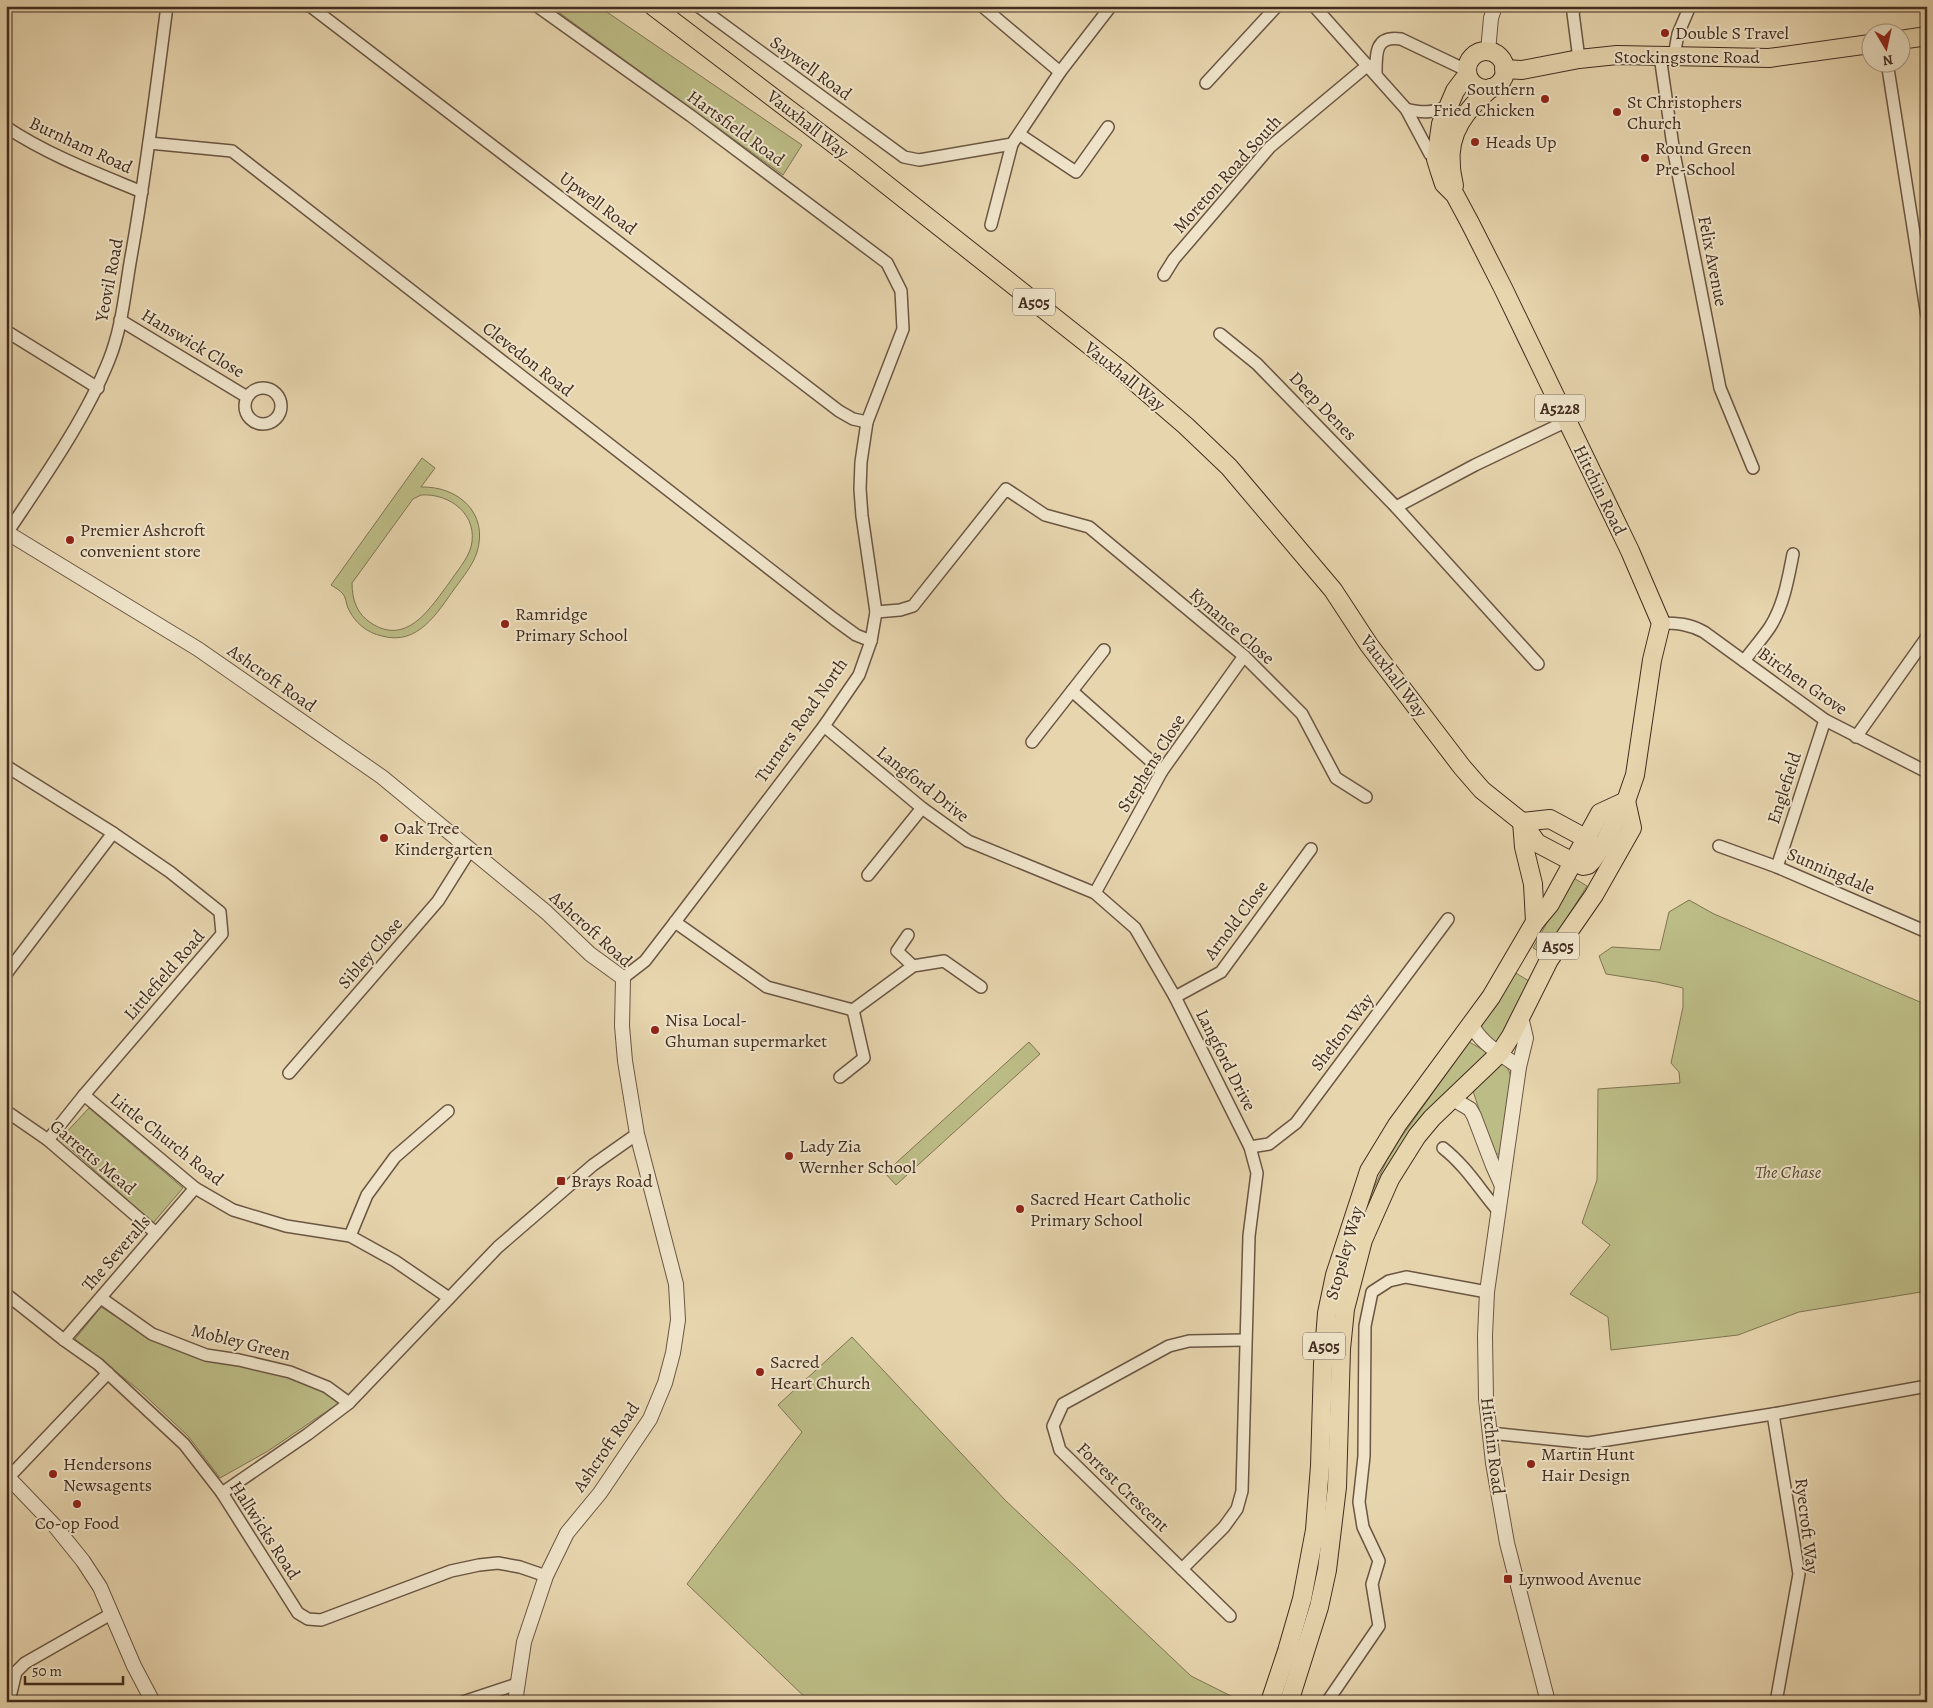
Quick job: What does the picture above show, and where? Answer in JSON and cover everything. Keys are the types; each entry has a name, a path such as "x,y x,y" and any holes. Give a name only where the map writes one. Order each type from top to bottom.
{"main road":[{"name":"Vauxhall Way","path":"653,6 859,163 1122,371 1186,426 1229,467 1333,590 1369,645 1462,767 1482,790 1522,822 1537,843 1573,862"},
{"path":"1910,39 1927,36"},
{"name":"Stockingstone Road","path":"1504,69 1522,70 1579,59 1617,55 1769,58 1860,45"},
{"path":"1488,51 1500,58 1504,69 1500,82 1491,88 1476,86 1471,82 1467,73 1468,63 1472,56 1479,52 1488,51"},
{"name":"Hitchin Road","path":"1467,73 1459,83 1441,124 1436,160 1444,184 1455,195 1478,239 1648,589 1661,623"},
{"name":"Hitchin Road","path":"1455,195 1450,165 1451,144 1455,131 1473,104 1491,88"},
{"path":"1603,880 1632,828 1626,801 1636,775 1652,660 1661,623"},
{"path":"1573,862 1593,845 1600,814 1626,801"},
{"path":"1522,822 1550,819 1593,845 1604,858 1603,880"},
{"name":"A505","path":"1522,822 1524,847 1533,884 1535,922"},
{"name":"Stopsley Way","path":"1270,1702 1288,1651 1302,1599 1315,1530 1327,1313 1335,1275 1369,1171 1397,1125 1491,997 1535,922 1550,904 1573,862"},
{"name":"Stopsley Way","path":"1288,1702 1319,1607 1327,1570 1337,1487 1341,1349 1345,1309 1363,1240 1378,1204 1417,1136 1432,1118 1500,1053 1521,1017 1549,960 1585,910 1603,880"}],"street":[{"name":"Yeovil Road","path":"7,532 47,472 98,388 110,358 120,320 142,192 167,6"},
{"name":"Upwell Road","path":"310,6 839,411 853,419 867,422"},
{"name":"Hartsfield Road","path":"537,6 691,116 887,263 901,291"},
{"name":"Saywell Road","path":"698,6 904,157 919,160 1015,139"},
{"path":"982,6 1060,72"},
{"path":"991,225 1015,139 1060,72 1111,6"},
{"path":"1206,83 1277,6"},
{"path":"1314,6 1406,108 1430,154 1436,160"},
{"path":"1488,51 1490,25 1495,6"},
{"path":"1576,6 1573,13 1579,59"},
{"name":"Felix Avenue","path":"1690,6 1667,56 1674,153 1720,388 1753,468"},
{"path":"1376,74 1378,49 1383,40 1392,38 1401,39 1467,73"},
{"name":"Moreton Road South","path":"1164,275 1174,259 1270,147 1368,65"},
{"path":"1889,72 1927,316"},
{"path":"1406,108 1427,113 1447,107"},
{"name":"Burnham Road","path":"6,127 25,140 82,168 142,192"},
{"path":"1015,139 1076,172 1108,127"},
{"name":"Clevedon Road","path":"149,142 232,151 856,636 871,641"},
{"name":"Turners Road North","path":"623,978 645,960 675,922 824,726 859,675 871,641 876,612 860,489 861,462 867,422 903,329 901,291"},
{"name":"Hanswick Close","path":"120,320 247,397"},
{"path":"6,332 98,388"},
{"name":"Deep Denes","path":"1220,334 1257,364 1396,506 1538,664"},
{"path":"1396,506 1475,465 1567,421"},
{"name":"Kynance Close","path":"876,612 900,610 913,606 1006,489 1045,514 1089,527 1244,656 1302,714 1336,778 1366,797"},
{"name":"Ashcroft Road","path":"7,532 198,650 382,777 546,912 590,954 623,978 622,1026 624,1061 637,1134 676,1284 678,1320 673,1353 665,1383 650,1419 600,1493 568,1533 546,1576 524,1642 515,1702"},
{"path":"1744,661 1769,628 1778,612 1785,592 1793,554"},
{"name":"Birchen Grove","path":"1661,623 1682,623 1704,632 1825,720 1927,772"},
{"path":"1856,737 1927,637"},
{"path":"1032,742 1104,650"},
{"name":"Stephens Close","path":"1095,893 1162,770 1244,656"},
{"path":"1072,691 1162,770"},
{"name":"Englefield","path":"1777,867 1825,720"},
{"name":"Langford Drive","path":"824,726 922,808 968,841 1095,893 1135,928 1175,997 1250,1147 1257,1173 1249,1236 1242,1491 1237,1508 1224,1527 1182,1569"},
{"name":"Littlefield Road","path":"6,766 113,833 170,872 220,912 222,934 84,1095 48,1140"},
{"path":"868,875 922,808"},
{"path":"6,974 113,833"},
{"name":"Sunningdale","path":"1719,846 1777,867 1927,932"},
{"name":"Arnold Close","path":"1175,997 1221,972 1311,849"},
{"name":"Sibley Close","path":"290,1073 438,901 470,850"},
{"name":"Shelton Way","path":"1250,1147 1269,1144 1296,1123 1448,919"},
{"path":"675,922 767,987 853,1010"},
{"path":"908,935 898,951 913,966"},
{"path":"853,1010 913,966 944,961 981,988"},
{"path":"840,1077 864,1058 853,1010"},
{"name":"Hitchin Road","path":"1521,1017 1526,1038 1519,1067 1487,1292 1485,1336 1486,1399 1507,1543 1548,1702"},
{"path":"1471,1024 1475,1034 1519,1067"},
{"name":"Little Church Road","path":"84,1095 195,1188 233,1210 286,1226 350,1236 395,1261 450,1298"},
{"path":"1453,1099 1470,1109 1474,1116 1502,1186"},
{"name":"Garretts Mead","path":"6,1111 48,1140 156,1233"},
{"path":"350,1236 367,1195 395,1157 448,1111"},
{"path":"222,1493 308,1434 349,1402 498,1247 593,1165 637,1134"},
{"path":"1443,1148 1459,1161 1499,1212"},
{"name":"The Severalls","path":"64,1340 195,1188"},
{"path":"1327,1702 1379,1626 1372,1584 1379,1561 1363,1527 1359,1502 1364,1456 1365,1326 1372,1292 1389,1280 1406,1277 1487,1292"},
{"name":"Hallwicks Road","path":"6,1294 98,1364 184,1444 222,1493 298,1612 308,1619 321,1620 451,1570 498,1564 520,1567 546,1576"},
{"name":"Mobley Green","path":"101,1298 152,1334 206,1355 239,1360 290,1372 327,1387 349,1402"},
{"name":"Forrest Crescent","path":"1230,1616 1060,1450 1053,1426 1063,1404 1168,1346 1189,1341 1245,1340"},
{"path":"108,1374 8,1476 54,1525 83,1561 100,1588 134,1666 154,1702"},
{"path":"1490,1433 1588,1443 1773,1414 1927,1386"},
{"name":"Ryecroft Way","path":"1773,1414 1799,1574 1776,1702"},
{"path":"6,1700 11,1693 16,1672 25,1663 111,1614"},
{"path":"463,1702 517,1684"}],"green space":[{"path":"550,6 598,6 802,145 783,175"},
{"path":"422,458 435,468 421,487 447,491 458,497 467,504 479,525 480,538 473,562 433,617 416,632 395,638 371,632 354,618 348,608 344,595 331,585","holes":["421,495 432,495 452,502 460,508 471,525 471,547 462,565 426,613 407,627 396,630 384,629 371,623 359,611 354,601 352,583 413,499"]},
{"path":"1572,877 1587,886 1544,954 1533,948"},
{"name":"The Chase","path":"1689,900 1714,914 1927,1005 1927,1291 1799,1312 1738,1335 1611,1350 1608,1317 1570,1294 1610,1245 1582,1223 1597,1180 1598,1089 1680,1083 1679,1072 1671,1063 1683,1007 1683,988 1606,974 1599,956 1612,947 1660,950 1669,912"},
{"path":"1514,972 1529,981 1497,1044 1483,1031 1481,1026"},
{"path":"1029,1042 1040,1054 896,1185 885,1173"},
{"path":"1469,1042 1487,1052 1487,1054 1434,1107 1347,1270 1332,1469 1319,1569 1305,1627 1281,1702 1277,1702 1287,1674 1329,1376 1337,1296 1362,1213 1386,1162 1400,1139"},
{"path":"1504,1063 1511,1078 1500,1154 1494,1154 1473,1091 1500,1064"},
{"path":"89,1108 183,1188 153,1223 60,1139"},
{"path":"101,1307 149,1337 236,1365 288,1377 320,1389 339,1403 268,1451 220,1478 188,1436 139,1390 75,1339"},
{"path":"852,1337 1005,1500 1191,1676 1243,1702 810,1702 687,1584 802,1432 778,1405"}],"place":[{"name":"Double S Travel","path":"1665,33"},
{"name":"Southern Fried Chicken","path":"1545,99"},
{"name":"St Christophers Church","path":"1617,112"},
{"name":"Heads Up","path":"1475,142"},
{"name":"Round Green Pre-School","path":"1645,158"},
{"name":"Premier Ashcroft convenient store","path":"70,540"},
{"name":"Ramridge Primary School","path":"505,624"},
{"name":"Oak Tree Kindergarten","path":"384,838"},
{"name":"Nisa Local- Ghuman supermarket","path":"655,1030"},
{"name":"Lady Zia Wernher School","path":"789,1156"},
{"name":"Brays Road","path":"561,1181"},
{"name":"Sacred Heart Catholic Primary School","path":"1020,1209"},
{"name":"Sacred Heart Church","path":"760,1372"},
{"name":"Martin Hunt Hair Design","path":"1531,1464"},
{"name":"Hendersons Newsagents","path":"53,1474"},
{"name":"Co-op Food","path":"77,1504"},
{"name":"Lynwood Avenue","path":"1508,1579"}]}
